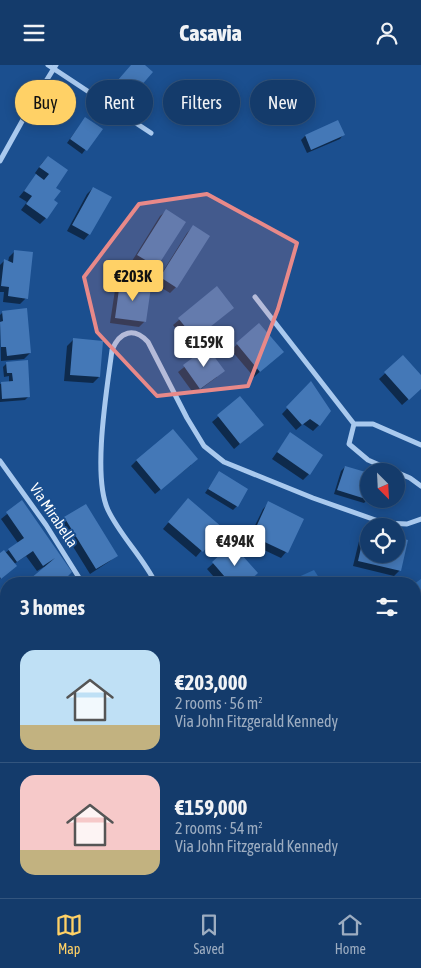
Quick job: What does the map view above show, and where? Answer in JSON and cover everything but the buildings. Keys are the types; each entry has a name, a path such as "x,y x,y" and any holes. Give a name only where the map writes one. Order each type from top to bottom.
{"street":[{"path":"48,65 54,67 151,133"},
{"path":"0,161 54,67"},
{"path":"255,297 354,424"},
{"path":"153,577 116,525 107,508 102,489 101,462 112,350 116,340 124,334 133,333 142,336 148,342 186,418 204,445 224,462 313,498 384,523 407,524 421,519"},
{"path":"354,424 373,424 421,445"},
{"path":"354,424 349,444 368,460 375,463"},
{"name":"Via Mirabella","path":"0,462 46,525 79,577"},
{"path":"405,476 421,486"}],"highlighted area":[{"path":"207,194 297,243 278,309 248,386 157,396 97,332 84,277 139,204"}],"shaded area":[{"path":"314,570 318,577 298,577"}]}
